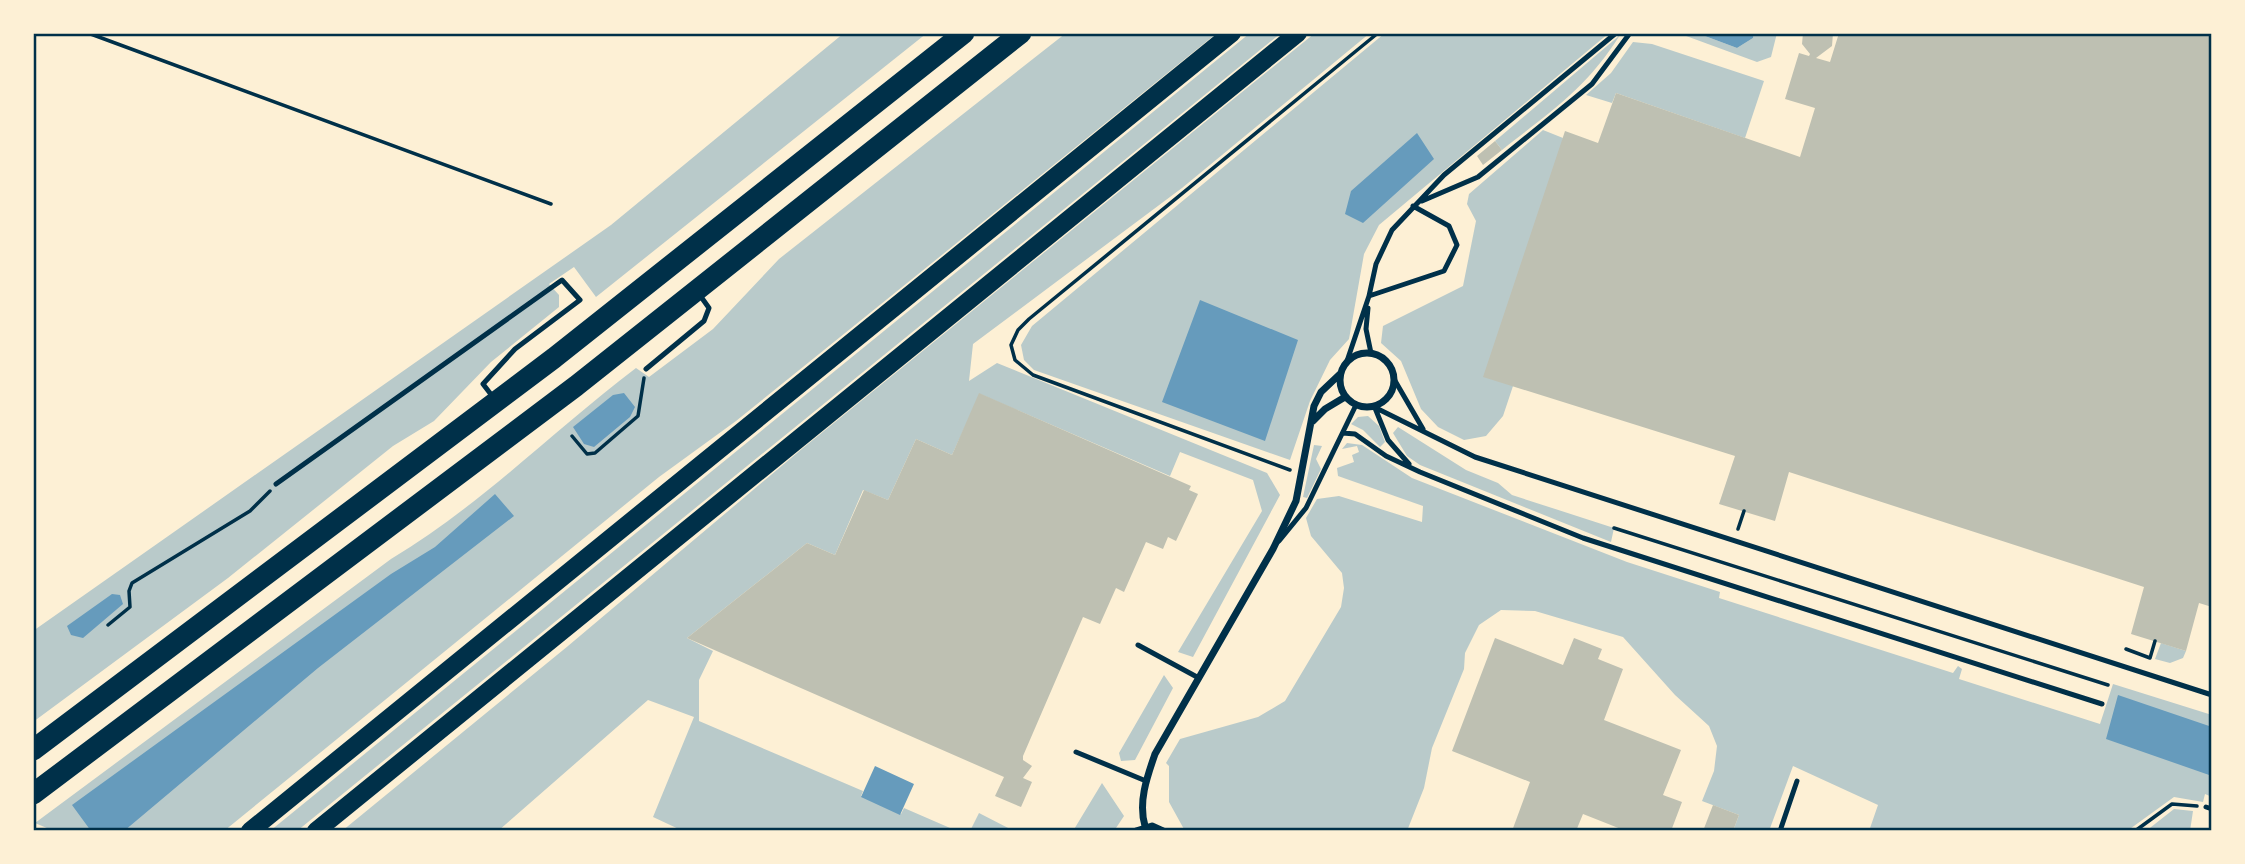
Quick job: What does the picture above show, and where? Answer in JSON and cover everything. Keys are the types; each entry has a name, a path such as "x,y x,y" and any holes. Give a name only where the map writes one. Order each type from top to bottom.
{"highway":[{"path":"33,750 497,402 964,33"},
{"path":"39,790 341,566 698,292 1021,33"}],"main road":[{"path":"250,831 1232,33"},
{"path":"316,831 1298,33"}],"street":[{"path":"1144,826 1142,814 1146,781 1155,754 1273,549 1296,501 1300,474 1321,392 1340,374 1347,361 1358,354 1371,353 1387,362 1394,379 1389,396 1374,407 1356,405 1345,397 1341,390 1340,374"},
{"path":"1312,422 1325,409 1345,397"},
{"path":"1136,831 1144,826 1163,831"}],"lane":[{"path":"1347,361 1385,243 1413,206 1464,158 1616,33"},
{"path":"1413,206 1432,195 1478,177 1592,84 1630,33"},
{"path":"1369,296 1444,271 1457,245 1449,226 1413,206"},
{"path":"276,484 562,280 580,300 515,349 483,384 497,402"},
{"path":"646,369 704,321 709,308 698,292"},
{"path":"1369,296 1366,330 1371,353"},
{"path":"1394,379 1423,429"},
{"path":"1273,549 1306,508 1356,405"},
{"path":"1374,407 1475,457 2212,695"},
{"path":"1374,407 1397,453 1420,472"},
{"path":"1343,433 1355,434 1386,456 1420,472 1583,538 2102,704"},
{"path":"1138,645 1197,677"},
{"path":"1076,752 1146,781"},
{"path":"1780,831 1797,781"}],"path":[{"path":"88,33 551,204"},
{"path":"1300,474 1033,375 1015,360 1011,345 1018,330 1030,318 1378,33"},
{"path":"572,436 580,450 586,454 595,453 638,416 646,369"},
{"path":"108,625 130,607 129,591 132,583 250,511 276,484"},
{"path":"1738,529 1744,511"},
{"path":"1614,528 2108,685"},
{"path":"2126,649 2150,658 2155,641"},
{"path":"2135,831 2172,804 2209,808"}],"shaded area":[{"path":"844,33 927,33 596,297 574,267 549,284 559,295 559,307 491,362 434,421 393,446 228,578 33,722 33,631 611,225"},
{"path":"1066,33 1217,33 736,421 659,477 224,831 54,831 35,823 391,559 456,515 636,368 649,377 713,329 779,259"},
{"path":"1250,33 1281,33 297,831 270,831"},
{"path":"1315,33 1370,33 1182,188 973,344 969,381 997,363 1267,473 1280,495 1193,657 1178,652 1262,511 1253,480 1180,452 1170,476 980,394 952,455 916,439 888,500 863,490 835,555 807,543 687,638 713,651 699,680 699,721 863,791 861,796 901,814 904,808 957,831 683,831 653,817 694,717 648,700 498,831 342,831 568,646 803,448"},
{"path":"1385,33 1609,33 1379,225 1364,254 1349,339 1330,360 1310,401 1290,460 1034,370 1024,360 1021,345 1032,326"},
{"path":"1678,33 1697,33 1737,48 1753,38 1754,33 1777,33 1771,57 1757,62"},
{"path":"1620,35 1581,85 1502,150 1495,141"},
{"path":"1633,42 1652,44 1764,81 1745,138 1616,93 1612,103 1586,95 1611,73"},
{"path":"1543,130 1563,138 1513,386 1503,416 1486,436 1464,440 1438,427 1421,409 1401,361 1381,343 1383,326 1463,286 1476,221 1467,204 1469,194"},
{"path":"1368,416 1379,426 1385,442 1380,447 1363,430 1351,424 1358,417"},
{"path":"1398,427 1466,470 1498,483 1512,495 1614,528 1611,542 1420,465 1407,456 1393,433"},
{"path":"1347,443 1362,445 1412,478 1627,562 1720,592 1719,598 1953,673 1958,666 1962,669 1959,679 2100,724 2113,684 2212,715 2212,797 2205,794 2203,802 2174,797 2127,831 1869,831 1878,805 1793,766 1769,831 1733,831 1739,815 1702,801 1714,771 1717,746 1709,726 1675,695 1623,637 1535,611 1501,610 1479,625 1465,653 1464,669 1432,748 1424,788 1407,831 1185,831 1169,802 1169,766 1166,763 1180,739 1258,717 1285,701 1341,607 1344,588 1342,573 1311,536 1306,518 1317,499 1339,496 1422,522 1423,506 1338,476 1337,468 1354,462 1352,455 1359,452 1357,446 1342,449"},
{"path":"1314,445 1322,446 1316,459 1321,469 1307,498 1303,497"},
{"path":"2161,643 2186,651 2183,658 2170,663 2155,659"},
{"path":"1164,675 1173,688 1135,760 1121,761 1119,753"},
{"path":"1102,783 1124,816 1114,831 1073,831"},
{"path":"2174,809 2193,811 2190,831 2146,831"},
{"path":"979,813 1014,831 970,831"}],"water":[{"path":"1697,33 1754,33 1753,38 1737,48"},
{"path":"1417,133 1434,159 1363,223 1345,214 1351,191"},
{"path":"1200,300 1298,340 1265,441 1162,402"},
{"path":"624,393 635,407 630,417 594,447 584,444 573,427 613,395"},
{"path":"495,494 514,516 318,668 124,831 91,831 72,805 391,574 435,547"},
{"path":"112,594 120,595 123,604 83,638 71,635 67,626"},
{"path":"2118,695 2212,727 2212,776 2106,739"},
{"path":"875,766 914,784 900,815 861,797"}],"building":[{"path":"1803,33 1833,33 1832,46 1816,58 1830,62 1839,33 2212,33 2212,607 2199,603 2186,651 2131,634 2144,587 1789,472 1775,521 1719,504 1735,456 1483,377 1565,131 1598,143 1616,93 1800,157 1815,108 1785,99 1799,53 1810,54 1802,44"},
{"path":"1495,141 1502,150 1483,165 1477,156"},
{"path":"979,393 1191,486 1189,490 1198,494 1176,541 1168,537 1163,549 1146,542 1124,592 1116,588 1100,624 1083,617 1023,756 1023,760 1032,766 1023,778 1032,782 1021,807 995,796 1004,777 687,638 807,543 835,555 864,490 888,500 916,439 952,455"},
{"path":"1495,638 1563,665 1574,638 1602,649 1598,659 1623,669 1604,720 1681,750 1663,795 1682,802 1671,831 1626,831 1583,814 1576,831 1512,831 1530,782 1452,751"},
{"path":"1713,805 1739,815 1733,831 1703,831"}]}
